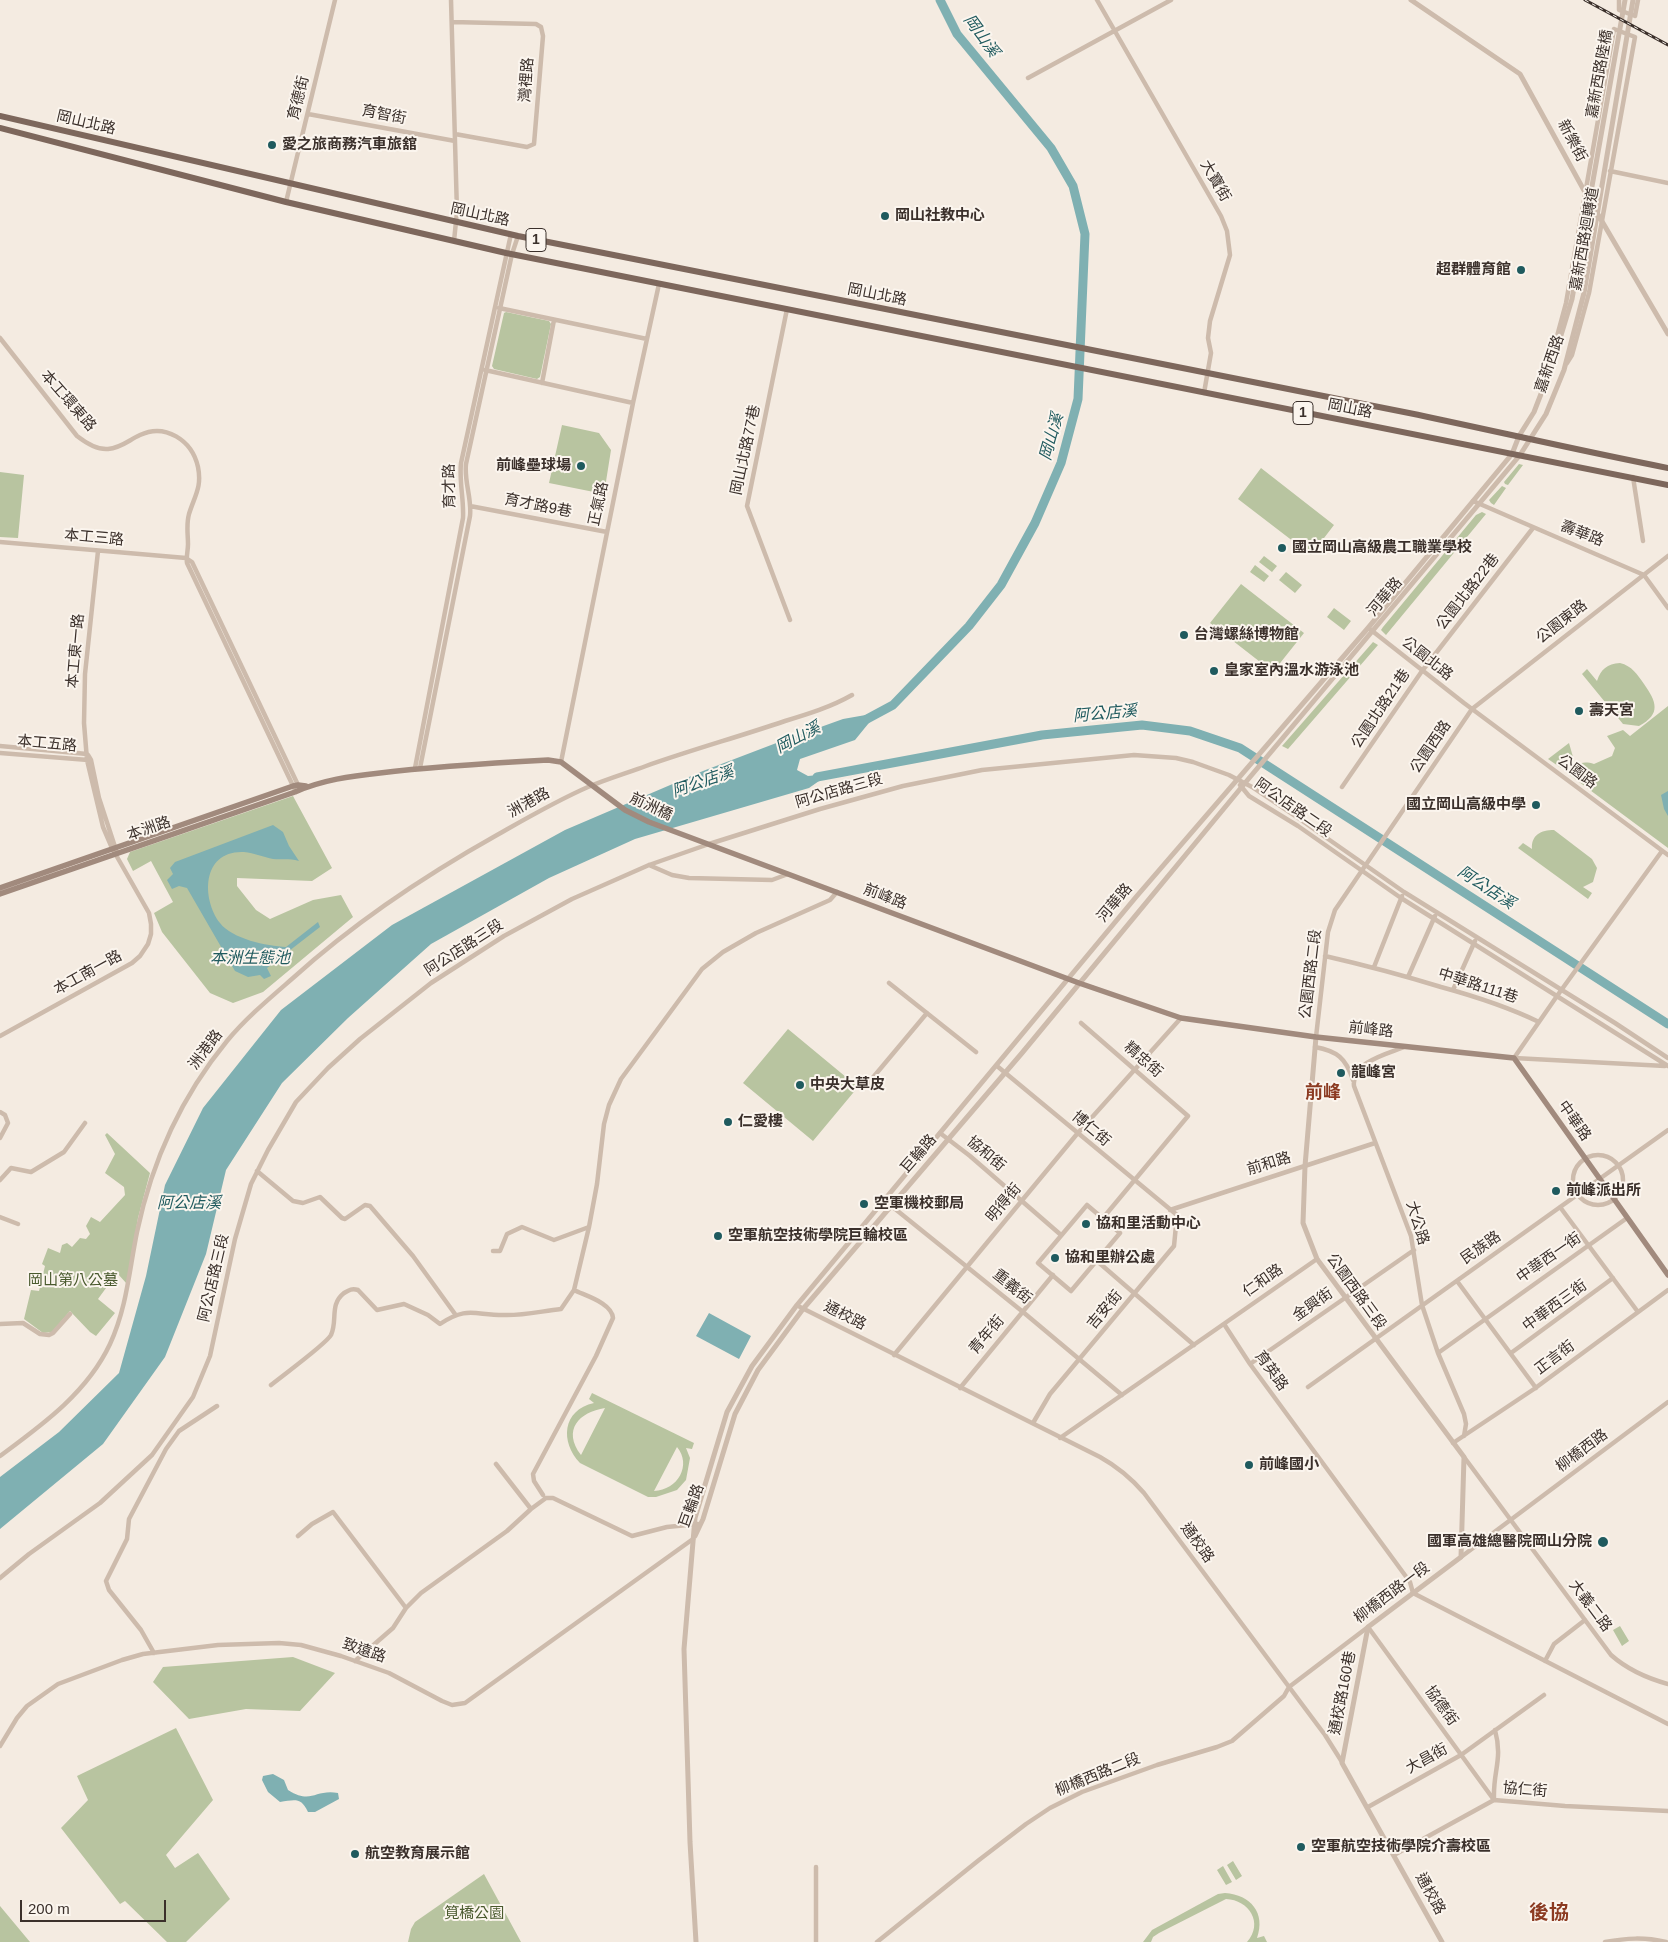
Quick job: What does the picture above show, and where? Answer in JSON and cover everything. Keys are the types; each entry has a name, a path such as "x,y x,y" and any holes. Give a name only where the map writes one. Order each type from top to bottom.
{"main road":[{"name":"岡山北路","path":"0,116 518,236 1106,353"},
{"name":"岡山北路","path":"0,128 286,202 509,254 1095,372"},
{"name":"岡山路","path":"1106,353 1519,436"},
{"name":"岡山路","path":"1095,372 1512,454"},
{"name":"1","path":"1519,436 1530,440 1668,468"},
{"name":"1","path":"1512,454 1668,485"},
{"name":"本洲路","path":"0,888 299,788 346,777 418,768 548,760 561,762"},
{"path":"561,762 591,786"},
{"name":"前洲橋","path":"591,786 625,810 693,838"},
{"name":"前峰路","path":"693,838 1078,984 1181,1018 1316,1037 1514,1058"},
{"name":"本洲路","path":"0,894 114,850"},
{"name":"中華路","path":"1514,1058 1668,1275"}],"street":[{"name":"育德街","path":"286,202 335,0"},
{"path":"451,0 455,141 456,222 454,241"},
{"name":"大寶街","path":"1097,0 1221,216 1227,231 1230,255 1210,321 1208,338 1211,353 1204,394"},
{"path":"1028,78 1171,0"},
{"name":"新樂街","path":"1412,0 1520,74 1601,221 1668,334"},
{"path":"1619,0 1620,10 1635,16 1638,0"},
{"name":"嘉新西路陸橋","path":"1572,299 1625,0"},
{"name":"嘉新西路陸橋","path":"1584,293 1633,0"},
{"name":"灣裡路","path":"452,22 536,24 541,27 543,36 534,144 527,147 454,134"},
{"name":"嘉新西路迴轉道","path":"1566,364 1572,355 1589,293 1635,37 1614,29 1586,194"},
{"name":"育智街","path":"308,114 455,141"},
{"path":"1610,171 1668,183"},
{"path":"1551,368 1550,362 1566,303 1586,194"},
{"name":"育才路","path":"418,768 471,506 465,472 500,309 511,234"},
{"name":"育才路","path":"418,768 464,518 460,463 494,308 509,254 518,236"},
{"path":"1572,270 1592,273"},
{"name":"正氣路","path":"561,762 606,532 659,284"},
{"name":"嘉新西路","path":"1530,440 1546,414 1566,364 1584,293"},
{"name":"嘉新西路","path":"1519,436 1534,412 1551,368 1572,299"},
{"path":"494,308 647,339"},
{"name":"岡山北路77巷","path":"787,309 747,506 790,620"},
{"path":"542,383 554,320"},
{"name":"本工環東路","path":"1,339 77,436 85,442 96,447 108,449 117,447 140,435 153,432 167,432 187,444 197,465 200,482 186,527 188,544 186,558"},
{"path":"481,368 633,403"},
{"name":"河華路","path":"1476,503 1512,454 1519,436"},
{"name":"河華路","path":"1078,984 1277,746 1370,630 1476,503 1520,455 1530,440"},
{"path":"1633,478 1643,542"},
{"name":"壽華路","path":"1476,503 1644,575 1668,608"},
{"name":"育才路9巷","path":"464,506 606,532"},
{"name":"公園北路22巷","path":"1422,670 1533,528"},
{"name":"本工三路","path":"0,542 186,558"},
{"name":"本工東一路","path":"98,550 85,674 84,723 87,754 114,850"},
{"name":"公園東路","path":"1472,709 1668,556"},
{"path":"186,558 192,562 299,788"},
{"name":"河華路","path":"1068,979 1241,774 1370,630"},
{"name":"公園北路","path":"1370,630 1472,709"},
{"name":"公園北路21巷","path":"1342,787 1422,670"},
{"path":"591,786 682,753 728,741 830,706 852,694"},
{"name":"公園西路","path":"1365,865 1472,709"},
{"name":"公園路","path":"1472,709 1668,856"},
{"name":"本工五路","path":"0,746 87,754"},
{"name":"本工五路","path":"0,752 89,760"},
{"name":"阿公店路三段","path":"0,1578 29,1554 100,1502 152,1455 193,1396 210,1356 235,1240 251,1184 296,1102 334,1062 425,988 480,951 572,898 650,865 709,844 878,792 948,777 1011,767 1142,755 1176,758 1193,762 1211,767 1237,779"},
{"name":"阿公店路二段","path":"1237,779 1302,820 1404,892 1668,1058"},
{"name":"阿公店路二段","path":"1245,783 1249,796 1298,826 1401,898 1668,1066"},
{"name":"洲港路","path":"0,1456 51,1418 77,1392 109,1345 127,1293 146,1194 170,1130 182,1106 228,1040 268,999 359,922 458,856 548,806 591,786"},
{"path":"1298,826 1302,820"},
{"name":"本工南一路","path":"0,1036 132,963 140,956 151,934 149,913 114,850"},
{"path":"1514,1058 1662,851"},
{"path":"650,865 672,875 689,878 772,880 788,874"},
{"name":"公園西路二段","path":"1316,1037 1328,932 1335,910 1365,865"},
{"path":"271,1385 329,1338 334,1326 333,1313 335,1304 349,1290 358,1290 377,1310 404,1304 428,1315 440,1324 455,1314 480,1312 503,1316 561,1309 574,1290 597,1184 604,1124 609,1106 621,1078 702,970 723,952 756,934 830,900 837,892"},
{"path":"1374,967 1404,892"},
{"path":"1408,977 1437,913"},
{"path":"1453,990 1477,937"},
{"name":"中華路111巷","path":"1325,956 1374,967 1453,990 1514,1010 1539,1022"},
{"path":"1516,969 1520,964"},
{"name":"巨輪路","path":"698,1524 728,1412 752,1366 797,1305 1068,979"},
{"path":"889,983 976,1052"},
{"name":"巨輪路","path":"693,1538 734,1414 758,1370 803,1308 1022,1053 1078,984"},
{"path":"864,1088 927,1013"},
{"name":"明得街","path":"894,1355 1077,1134 1181,1018"},
{"name":"精忠街","path":"1081,1023 1188,1116 1134,1180"},
{"path":"1611,1029 1615,1023"},
{"name":"公園西路三段","path":"1316,1037 1305,1166 1303,1223 1316,1259 1511,1520"},
{"path":"1354,1081 1355,1075 1362,1065 1404,1046"},
{"name":"大公路","path":"1315,1047 1342,1058 1354,1081 1375,1143 1408,1228 1414,1250 1422,1305 1438,1353 1464,1414 1466,1424 1464,1436"},
{"name":"前峰路","path":"1514,1058 1668,1066"},
{"name":"博仁街","path":"997,1066 1170,1210"},
{"path":"0,1112 5,1115 8,1123 0,1138"},
{"path":"0,1180 11,1168 31,1172 61,1155 85,1123"},
{"name":"民族路","path":"1308,1387 1668,1130"},
{"name":"協和街","path":"940,1133 970,1156 1061,1235"},
{"name":"前和路","path":"1170,1210 1375,1143"},
{"path":"1598,1154 1606,1156 1619,1165 1624,1180 1622,1188 1614,1200 1606,1204 1590,1204 1577,1195 1574,1188 1574,1172 1585,1158 1598,1154"},
{"path":"258,1172 293,1201 303,1203 320,1197 342,1218 346,1219 365,1206 370,1206 413,1256 455,1314"},
{"path":"1103,1218 1134,1180"},
{"name":"重義街","path":"884,1200 1122,1395"},
{"path":"1087,1205 1103,1218 1120,1233 1071,1291 1038,1262 1087,1205"},
{"path":"1560,1207 1638,1312"},
{"name":"吉安街","path":"1033,1423 1050,1394 1174,1246 1177,1215 1170,1210"},
{"path":"0,1217 18,1224"},
{"name":"中華西一街","path":"1438,1353 1628,1218"},
{"path":"493,1250 500,1251 507,1234 522,1227 554,1240 589,1227"},
{"name":"金興街","path":"1250,1364 1414,1250"},
{"name":"仁和路","path":"1224,1324 1316,1259"},
{"path":"1097,1261 1194,1345"},
{"name":"青年街","path":"960,1388 1053,1275"},
{"name":"中華西三街","path":"1511,1353 1614,1278"},
{"path":"1457,1281 1536,1388"},
{"path":"543,1495 534,1481 533,1474 596,1356 613,1318 612,1312 608,1307 574,1290"},
{"name":"正言街","path":"1453,1443 1536,1388 1668,1290"},
{"name":"通校路","path":"797,1305 1116,1466 1144,1493 1331,1744 1442,1942"},
{"path":"0,1324 23,1323 40,1334 49,1335 70,1314"},
{"path":"1060,1438 1224,1324"},
{"name":"育英路","path":"1224,1324 1250,1364 1410,1582 1414,1593"},
{"name":"柳橋西路","path":"1511,1520 1668,1402"},
{"path":"154,1653 140,1630 109,1590 106,1581 127,1539 129,1519 166,1449 179,1431 217,1406"},
{"path":"1461,1557 1464,1457"},
{"path":"496,1464 532,1509"},
{"path":"355,1661 393,1628 406,1608 422,1593 507,1531 546,1498 553,1498 632,1536 667,1527 698,1524"},
{"path":"298,1536 312,1524 333,1512 406,1608"},
{"name":"柳橋西路一段","path":"1289,1687 1511,1520"},
{"name":"大義二路","path":"1511,1520 1611,1655 1637,1673 1668,1684"},
{"path":"693,1538 684,1648 690,1842 696,1942"},
{"name":"致遠路","path":"0,1746 17,1718 27,1706 51,1688 122,1660 154,1653 218,1645 279,1643 301,1645 389,1673 452,1705 465,1703 693,1538"},
{"path":"1414,1593 1668,1724"},
{"path":"1545,1661 1554,1644 1585,1620"},
{"name":"協德街","path":"1368,1627 1494,1800"},
{"name":"通校路160巷","path":"1342,1763 1368,1627"},
{"name":"柳橋西路二段","path":"877,1942 979,1860 1042,1814 1082,1792 1157,1764 1232,1741 1284,1696 1289,1687"},
{"name":"大昌街","path":"1368,1807 1461,1755 1544,1695"},
{"path":"1494,1730 1499,1745 1499,1758 1494,1800"},
{"name":"協仁街","path":"1394,1855 1494,1800 1565,1806 1668,1811"},
{"path":"816,1867 816,1942"},
{"path":"1605,1942 1628,1938 1642,1938 1666,1942"}],"green space":[{"path":"504,313 549,321 551,324 540,377 537,379 494,369 492,366"},
{"name":"前峰壘球場","path":"562,425 599,433 611,450 604,494 549,483"},
{"path":"1519,464 1523,465 1508,485 1505,484 1504,482"},
{"path":"1261,468 1334,525 1311,555 1238,499"},
{"path":"0,472 24,475 18,538 0,537"},
{"path":"1502,486 1506,488 1494,505 1489,500"},
{"path":"1482,512 1486,514 1386,635 1381,630 1383,627 1476,515"},
{"path":"1264,556 1277,566 1272,572 1259,562"},
{"path":"1255,565 1269,576 1264,582 1250,572"},
{"path":"1286,572 1302,585 1295,593 1279,580"},
{"path":"1241,584 1304,633 1273,672 1210,623"},
{"path":"1334,608 1351,621 1344,630 1327,617"},
{"path":"1373,642 1378,645 1288,749 1282,746"},
{"path":"1620,663 1631,668 1648,690 1654,702 1654,712 1651,717 1639,726 1623,724 1582,674 1587,669 1597,681 1600,673 1605,668"},
{"path":"1668,706 1668,848 1567,773 1579,764 1594,764 1612,756 1615,748 1607,736 1623,730 1630,736"},
{"path":"1569,743 1573,757 1561,768 1548,759"},
{"path":"293,796 332,868 312,881 237,878 237,886 256,910 270,919 313,900 341,895 353,917 263,992 233,1003 210,993 162,932 154,913 173,902 151,861 133,871 127,859 130,852"},
{"path":"1554,830 1592,859 1597,868 1593,882 1583,887 1592,893 1588,899 1518,848 1523,843 1532,849 1533,840 1538,834"},
{"name":"中央大草皮","path":"788,1029 858,1087 813,1141 743,1083"},
{"name":"岡山第八公墓","path":"107,1133 150,1173 138,1218 127,1284 117,1273 98,1299 115,1313 96,1336 70,1311 52,1332 43,1333 24,1319 31,1290 39,1291 45,1266 42,1264 48,1248 60,1253 62,1245 67,1243 72,1247 80,1238 86,1239 90,1234 86,1226 91,1217 100,1222 125,1195 124,1187 105,1173 115,1154 105,1135"},
{"path":"592,1393 694,1443 692,1449 686,1448 690,1458 686,1480 677,1490 656,1497 648,1497 580,1463 569,1446 568,1428 570,1420 576,1412 594,1403 589,1399","holes":["605,1408 581,1455 573,1438 573,1430 576,1424 588,1414","677,1447 683,1461 683,1469 680,1475 670,1486 654,1491"]},
{"path":"1620,1626 1629,1641 1622,1646 1613,1630"},
{"path":"293,1657 335,1673 300,1711 246,1709 189,1719 153,1682 163,1667"},
{"path":"176,1728 213,1800 166,1855 175,1868 198,1853 230,1899 186,1942 167,1942 125,1901 120,1904 61,1828 88,1800 77,1776"},
{"path":"1233,1861 1242,1876 1236,1880 1227,1865"},
{"path":"1223,1866 1232,1882 1226,1885 1217,1870"},
{"name":"筧橋公園","path":"484,1874 521,1942 408,1942 415,1922"},
{"path":"1225,1893 1242,1897 1254,1907 1258,1913 1259,1921 1257,1938 1264,1936 1267,1942 1247,1942 1252,1935 1254,1927 1252,1914 1241,1903 1226,1899 1159,1933 1153,1937 1151,1942 1143,1942 1152,1930 1218,1894"},
{"path":"0,1906 30,1942 0,1942"}],"water":[{"name":"阿公店溪","path":"877,713 855,740 800,759 797,770 808,776 829,774 809,788 635,839 549,878 431,944 348,1018 282,1083 226,1170 206,1254 165,1357 103,1444 0,1529 0,1477 59,1432 119,1373 146,1276 165,1185 203,1108 281,1010 392,925 565,830 703,771 779,742 843,719"},
{"path":"1668,791 1668,816 1664,809 1661,795"},
{"name":"本洲生態池","path":"273,825 283,832 289,846 299,861 273,859 244,852 230,853 220,859 213,867 209,877 208,889 214,913 220,923 226,929 250,941 286,947 318,922 320,927 267,968 271,976 264,979 260,975 248,977 235,971 187,888 179,886 172,889 167,880 173,874 170,868 175,862"},
{"path":"709,1313 751,1336 739,1359 696,1336"},
{"path":"273,1774 284,1780 288,1790 296,1794 308,1796 330,1792 338,1793 339,1799 315,1812 308,1812 303,1804 297,1801 280,1802 268,1792 262,1780 263,1776"}],"waterway":[{"name":"岡山溪","path":"867,719 893,705 969,626 1001,585 1035,523 1061,463 1078,399 1085,234 1073,186 1051,148 957,34 940,0"},
{"name":"阿公店溪","path":"817,777 1042,735 1142,725 1190,731 1240,748 1668,1024"}],"railway":[{"path":"1585,0 1668,45"}],"place":[{"name":"愛之旅商務汽車旅舘","path":"272,145"},
{"name":"岡山社教中心","path":"885,216"},
{"name":"超群體育館","path":"1521,270"},
{"name":"前峰壘球場","path":"581,466"},
{"name":"國立岡山高級農工職業學校","path":"1282,548"},
{"name":"台灣螺絲博物館","path":"1184,635"},
{"name":"皇家室內溫水游泳池","path":"1214,671"},
{"name":"壽天宮","path":"1579,711"},
{"name":"國立岡山高級中學","path":"1536,805"},
{"name":"龍峰宮","path":"1341,1073"},
{"name":"中央大草皮","path":"800,1085"},
{"name":"仁愛樓","path":"728,1122"},
{"name":"前峰派出所","path":"1556,1191"},
{"name":"空軍機校郵局","path":"864,1204"},
{"name":"協和里活動中心","path":"1086,1224"},
{"name":"空軍航空技術學院巨輪校區","path":"718,1236"},
{"name":"協和里辦公處","path":"1055,1258"},
{"name":"前峰國小","path":"1249,1465"},
{"name":"國軍高雄總醫院岡山分院","path":"1603,1542"},
{"name":"空軍航空技術學院介壽校區","path":"1301,1847"},
{"name":"航空教育展示館","path":"355,1854"}],"district":[{"name":"前峰","path":"1323,1093"},
{"name":"後協","path":"1549,1913"}]}
